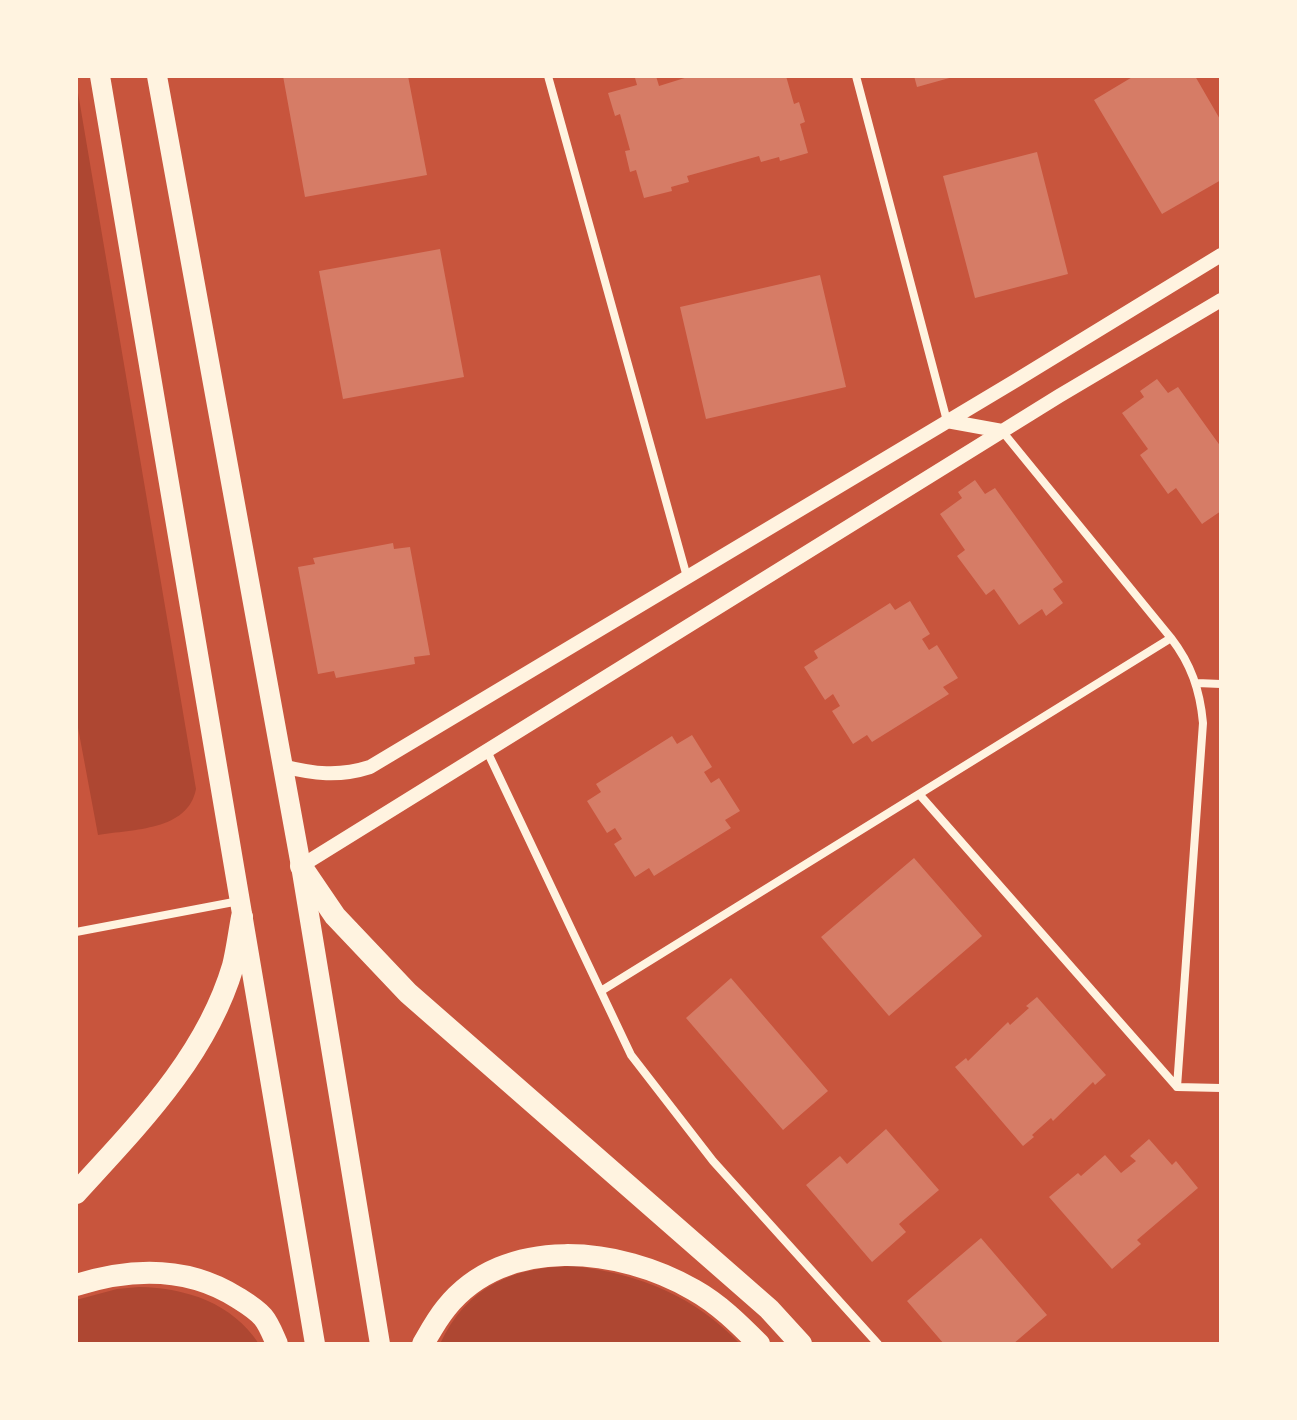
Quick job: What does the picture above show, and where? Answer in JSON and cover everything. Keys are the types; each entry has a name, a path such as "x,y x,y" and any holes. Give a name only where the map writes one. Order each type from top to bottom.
{"highway":[{"path":"301,866 335,916 408,993 734,1277 801,1344"},
{"path":"76,1193 156,1103 199,1043 233,966 240,909"},
{"path":"423,1344 446,1307 476,1281 512,1263 548,1254 625,1263 666,1276 718,1306 759,1344"},
{"path":"76,1285 98,1278 143,1272 190,1277 212,1284 248,1304 264,1317 277,1344"}],"main road":[{"path":"100,76 315,1344"},
{"path":"157,76 301,866 380,1344"}],"street":[{"path":"548,76 687,577"},
{"path":"856,76 947,421"},
{"path":"282,766 328,775 349,774 370,767 1221,255"},
{"path":"301,866 1002,431 1221,300"},
{"path":"947,421 1002,431 1171,638 1197,683 1203,723 1177,1087"},
{"path":"601,991 1171,638"},
{"path":"1197,683 1221,684"},
{"path":"487,751 631,1055 721,1171 878,1344"},
{"path":"919,794 1177,1087 1221,1088"},
{"path":"76,932 240,909"}],"shaded area":[{"path":"76,81 196,789 191,803 171,820 157,826 98,835 76,717"},
{"path":"574,1266 621,1275 664,1290 704,1313 740,1344 440,1344 464,1307 494,1284 531,1270"},
{"path":"139,1287 174,1291 207,1300 236,1318 259,1344 76,1344 76,1300 117,1289"}],"building":[{"path":"283,76 408,76 427,175 305,197"},
{"path":"656,76 659,86 691,76 786,76 794,104 799,102 805,122 800,124 808,153 780,161 779,157 761,162 759,156 687,176 689,182 671,187 672,191 644,198 636,170 630,172 625,151 630,150 620,114 615,116 608,93 637,85 635,78"},
{"path":"914,76 953,76 953,77 917,87"},
{"path":"1134,76 1195,76 1221,121 1221,180 1162,214 1094,100"},
{"path":"1037,152 1068,274 975,298 943,176"},
{"path":"440,249 464,377 343,399 319,271"},
{"path":"820,275 846,387 706,419 680,307"},
{"path":"1157,379 1168,393 1178,387 1221,447 1221,511 1202,524 1176,488 1168,494 1140,455 1148,449 1122,413 1144,397 1140,391"},
{"path":"975,480 985,494 995,488 1063,582 1053,589 1063,603 1046,616 1042,609 1019,625 994,589 986,595 957,556 965,550 940,514 962,498 958,492"},
{"path":"393,543 394,549 410,547 430,655 414,657 415,664 336,678 334,671 318,674 298,567 315,564 313,558"},
{"path":"910,601 930,634 922,639 929,650 937,645 958,678 943,687 949,694 872,742 867,735 853,744 832,711 840,706 833,694 825,700 804,667 818,658 814,651 890,603 895,610"},
{"path":"692,735 712,767 704,772 711,783 719,778 740,811 725,820 731,828 654,876 649,868 635,877 614,844 622,839 615,828 607,833 587,801 601,792 596,784 672,736 677,744"},
{"path":"914,858 982,936 889,1016 821,937"},
{"path":"731,978 828,1091 783,1130 686,1018"},
{"path":"1037,997 1106,1075 1095,1085 1093,1082 1023,1146 955,1067 966,1058 968,1061 1008,1022 1010,1025 1029,1008 1026,1006"},
{"path":"886,1129 939,1190 899,1224 906,1232 872,1262 806,1185 840,1156 847,1164"},
{"path":"1149,1139 1172,1165 1176,1161 1198,1188 1137,1240 1141,1244 1112,1269 1049,1197 1105,1155 1121,1173 1136,1161 1130,1156"},
{"path":"981,1238 1047,1315 1013,1344 944,1344 907,1301"}]}
